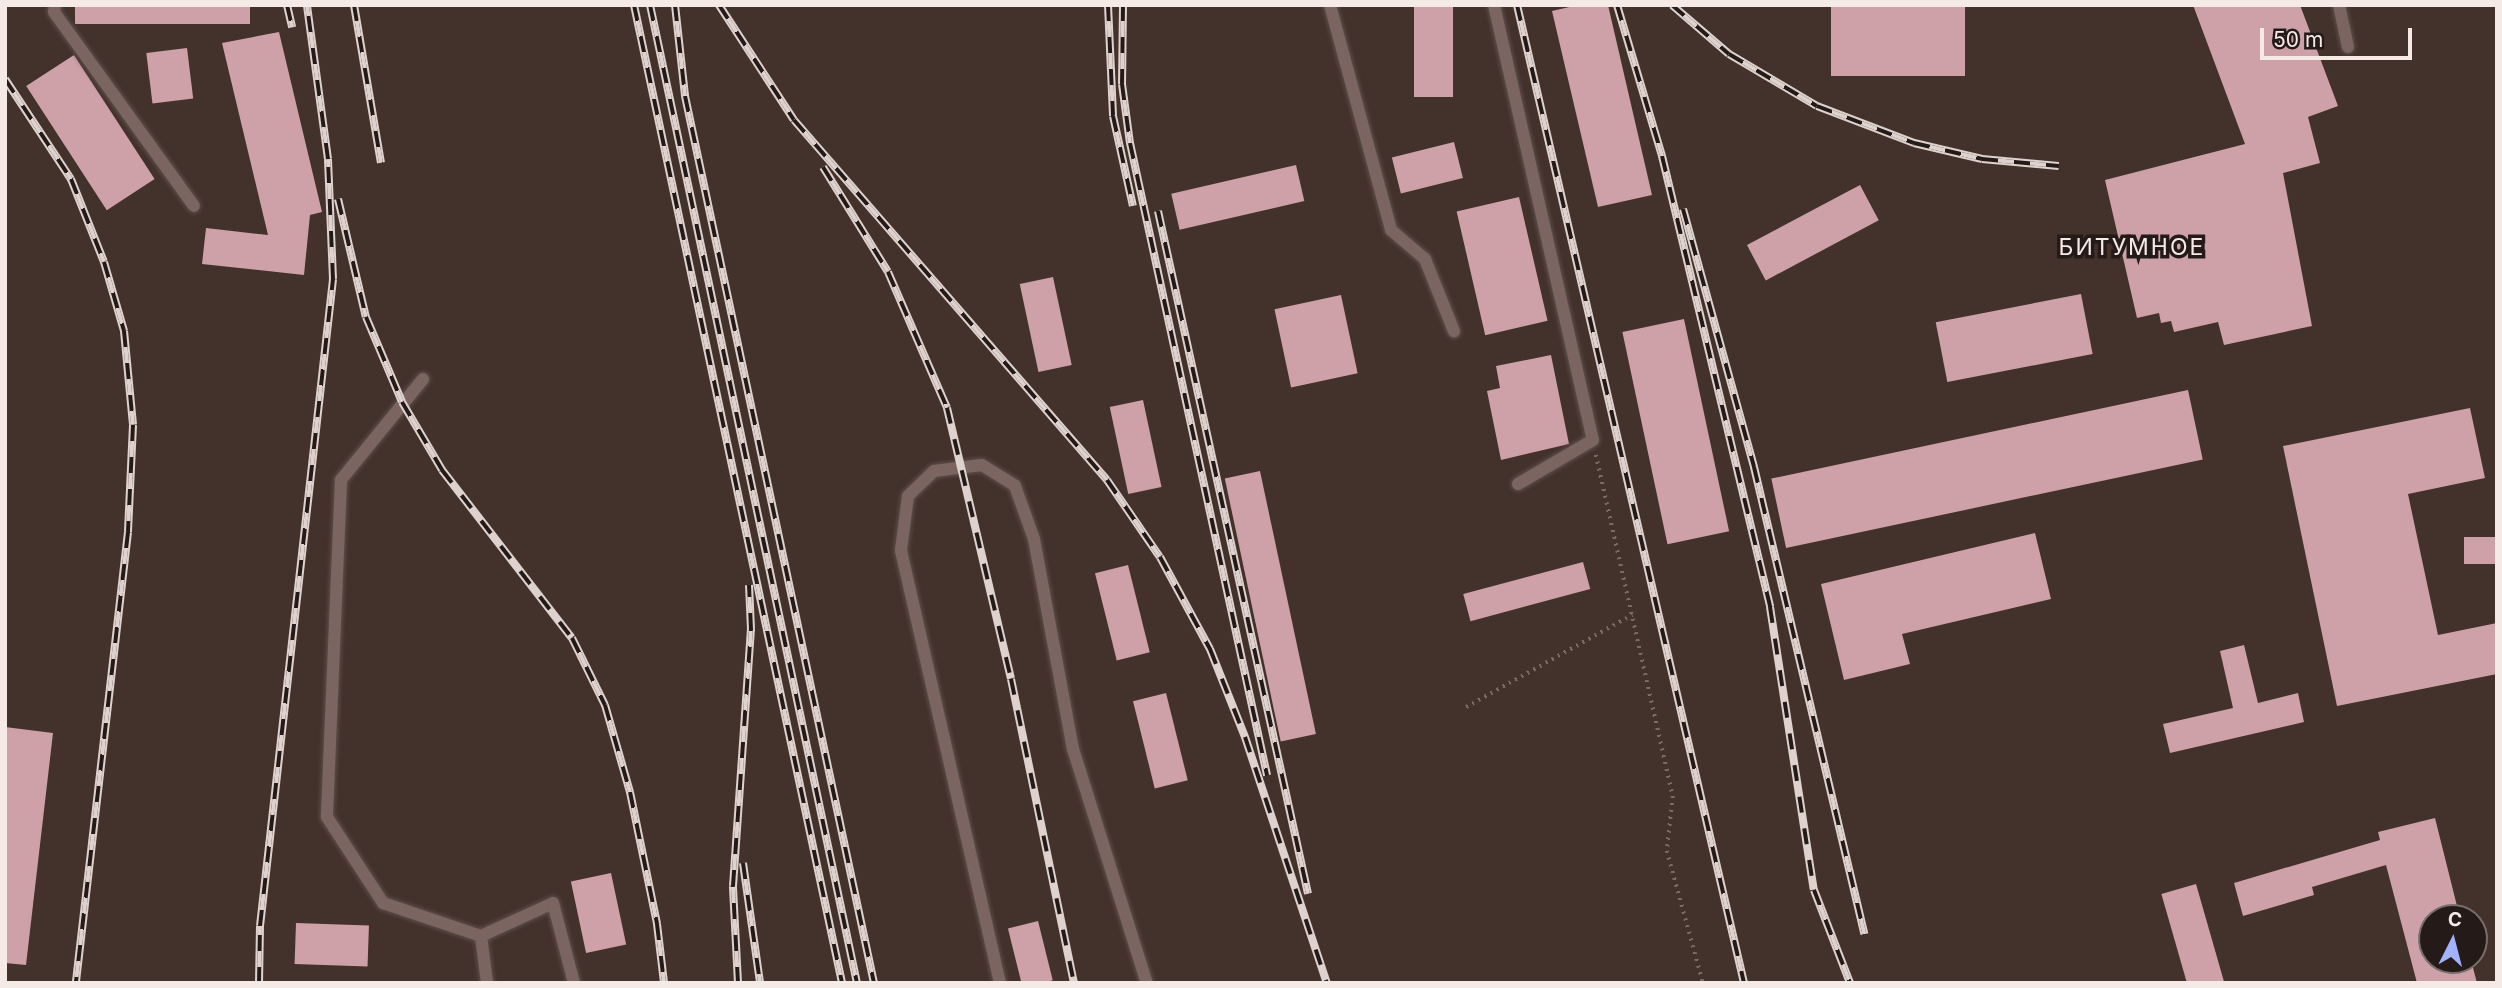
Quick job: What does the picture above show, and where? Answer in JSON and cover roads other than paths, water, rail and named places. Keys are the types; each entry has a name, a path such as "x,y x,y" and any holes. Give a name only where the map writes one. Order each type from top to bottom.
{"lane":[{"path":"55,5 54,12 194,206"},
{"path":"1330,5 1391,230 1425,259 1454,331"},
{"path":"1494,5 1593,440 1518,484"},
{"path":"2339,5 2347,47"},
{"path":"423,379 341,480 327,817 383,903 481,936 552,903 574,983"},
{"path":"1000,983 901,550 908,496 934,471 982,465 1015,486 1034,539 1073,749 1147,983"},
{"path":"481,936 487,983"}],"railway":[{"path":"287,5 292,27"},
{"path":"259,983 260,926 333,279 328,159 307,5"},
{"path":"354,5 381,163"},
{"path":"634,5 842,983"},
{"path":"650,5 857,983"},
{"path":"675,5 685,96 874,983"},
{"path":"719,5 794,120 1107,480 1160,557 1210,649 1245,737 1327,983"},
{"path":"1108,5 1113,116 1133,206"},
{"path":"1123,5 1122,84 1130,143 1267,775"},
{"path":"1517,5 1744,983"},
{"path":"1617,5 1662,156 1770,607 1814,890 1850,983"},
{"path":"1672,5 1729,54 1817,106 1914,143 1982,159 2059,166"},
{"path":"5,79 71,179 104,262 124,331 133,425 128,532 76,983"},
{"path":"823,167 888,272 947,408 1011,679 1074,983"},
{"path":"338,199 366,317 402,402 442,470 572,638 605,705 630,792 657,924 664,983"},
{"path":"1683,209 1754,467 1864,934"},
{"path":"1158,211 1308,894"},
{"path":"738,983 733,886 751,629 749,585"},
{"path":"743,863 760,983"}],"district":[{"name":"БИТУМНОЕ","path":"2132,247"}]}
